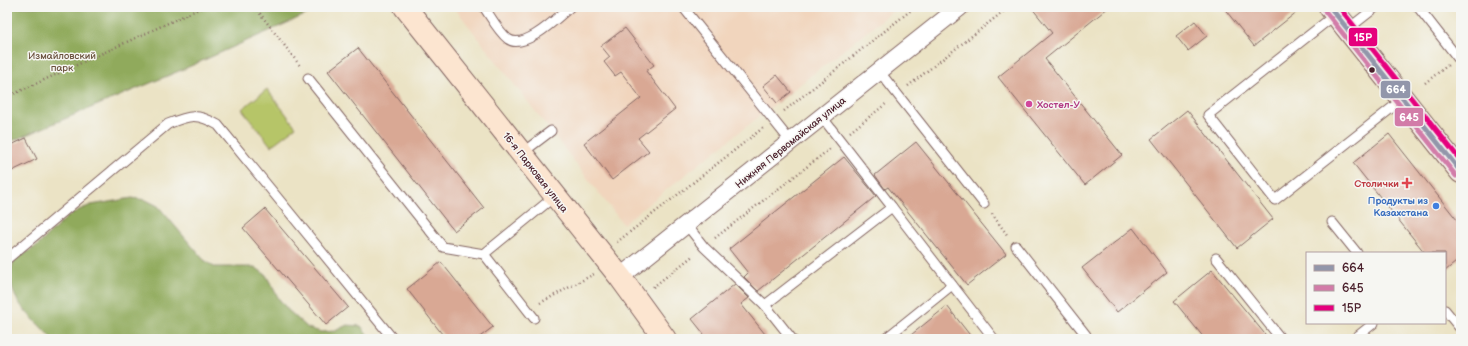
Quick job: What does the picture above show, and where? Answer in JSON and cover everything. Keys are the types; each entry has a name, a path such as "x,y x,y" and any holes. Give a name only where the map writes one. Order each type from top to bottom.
{"main road":[{"name":"16-я Парковая улица","path":"405,7 620,277 665,339"},
{"path":"1338,17 1461,172"}],"street":[{"name":"Нижняя Первомайская улица","path":"620,277 960,7"}],"lane":[{"path":"484,7 508,39 518,43 533,36 570,7"},
{"path":"683,7 791,142"},
{"path":"1376,7 1338,17 1208,115 1275,200 1403,99"},
{"path":"1418,7 1459,59"},
{"path":"878,71 984,204"},
{"path":"308,78 443,248 484,254 534,318"},
{"path":"7,259 168,124 187,116 203,117 218,125 393,339"},
{"path":"822,117 994,339"},
{"path":"521,154 551,131"},
{"path":"484,254 555,196"},
{"path":"765,305 892,207"},
{"path":"1332,222 1356,252"},
{"path":"686,224 704,247 765,305 792,339"},
{"path":"1016,246 1085,338"},
{"path":"1216,258 1281,339"},
{"path":"885,339 952,285"},
{"path":"1446,311 1459,327 1461,326"},
{"path":"1354,339 1373,324"}],"path":[{"path":"7,97 202,7"},
{"path":"255,7 308,78"},
{"path":"1425,83 1459,59"},
{"path":"984,204 1016,246"},
{"path":"527,309 598,272"}],"shaded area":[{"path":"454,7 898,7 623,224"}],"green space":[{"name":"Измайловский парк","path":"7,7 323,7 184,69 7,143"},
{"path":"267,89 296,127 271,146 242,109"},
{"path":"132,198 146,200 158,206 203,259 214,267 255,267 266,275 279,299 288,310 308,328 321,332 335,331 347,325 361,326 371,339 52,339 27,313 15,295 11,273 14,260 37,246 67,217 79,210 91,205"}],"building":[{"path":"1031,7 1109,7 1045,59 1122,155 1085,185 998,77 1052,33"},
{"path":"1223,7 1303,7 1254,46"},
{"path":"1195,21 1207,36 1188,51 1176,36"},
{"path":"625,28 654,65 646,71 675,109 638,138 649,151 612,180 584,143 641,98 621,72 615,76 604,62 610,57 601,46"},
{"path":"358,48 484,208 454,231 328,71"},
{"path":"777,75 791,92 777,103 763,86"},
{"path":"1187,110 1273,219 1237,248 1151,139"},
{"path":"1389,134 1461,225 1461,258 1446,270 1446,252 1424,252 1353,163"},
{"path":"26,138 37,159 12,171 7,160 7,147"},
{"path":"916,142 1006,254 967,285 888,187 885,189 875,175"},
{"path":"844,157 876,196 758,291 744,277 748,273 729,249"},
{"path":"265,209 348,307 326,325 243,228"},
{"path":"1133,228 1167,272 1117,312 1082,268"},
{"path":"441,262 493,327 477,339 446,339 407,289"},
{"path":"1212,270 1269,339 1205,339 1174,301"},
{"path":"735,284 749,298 741,304 769,339 708,339 692,319"},
{"path":"947,306 973,339 906,339"}],"transit line":[{"name":"664","path":"1330,7 1461,172"},
{"name":"15Р","path":"1339,7 1461,161"},
{"name":"645","path":"1325,11 1456,176"}],"place":[{"name":"Хостел-У","path":"1029,104"},
{"name":"Столички","path":"1407,183"},
{"name":"Продукты из Казахстана","path":"1436,206"}]}
